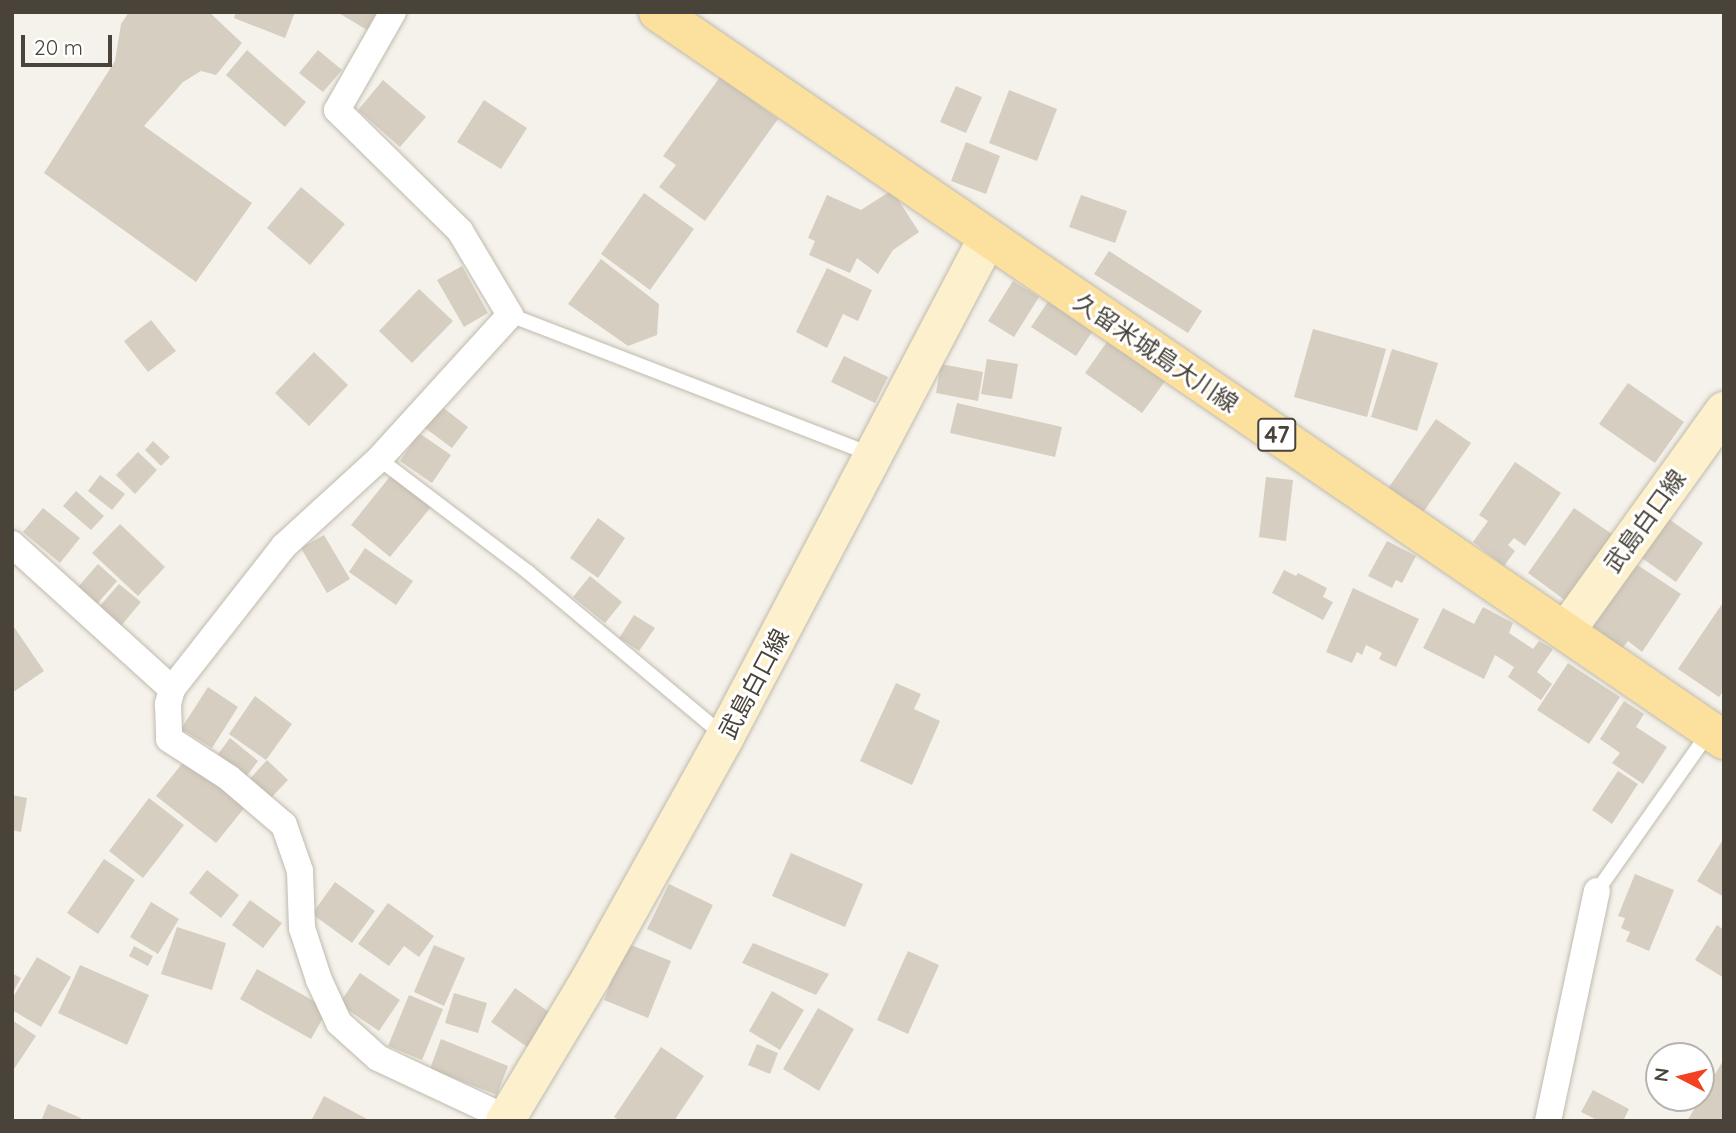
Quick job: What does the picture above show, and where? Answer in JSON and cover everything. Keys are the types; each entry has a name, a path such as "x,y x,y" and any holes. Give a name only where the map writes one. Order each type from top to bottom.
{"main road":[{"name":"久留米城島大川線","path":"658,12 1717,735"},
{"name":"武島白口線","path":"505,1119 592,976 725,737 876,456 987,239"},
{"name":"武島白口線","path":"1566,631 1724,411"}],"street":[{"path":"393,12 337,110 460,231 510,315 379,459 284,546 172,689 168,704 169,739 229,778 284,825 300,871 302,928 318,980 339,1023 378,1058 505,1119"},
{"path":"12,544 172,689"},
{"path":"1548,1121 1597,891"}],"lane":[{"path":"510,315 876,456"},
{"path":"379,459 528,572 725,737"},
{"path":"1597,891 1717,735"}],"building":[{"path":"129,12 209,12 242,43 216,75 201,71 183,82 144,126 252,203 196,282 44,173 115,61 121,24"},
{"path":"236,12 295,12 285,38 234,18"},
{"path":"337,12 377,12 367,30"},
{"path":"247,50 306,102 285,127 226,75"},
{"path":"318,50 342,70 323,92 299,73"},
{"path":"720,77 778,119 705,221 659,187 676,165 663,156"},
{"path":"383,80 426,117 400,147 358,110"},
{"path":"956,86 982,97 966,133 940,122"},
{"path":"1009,90 1057,109 1037,161 989,143"},
{"path":"484,100 527,128 501,169 457,142"},
{"path":"966,142 1000,156 986,194 951,181"},
{"path":"301,187 345,224 310,265 267,228"},
{"path":"892,190 919,232 893,250 878,274 857,258 850,273 809,255 815,241 808,238 827,195 861,210"},
{"path":"644,193 694,229 650,290 601,254"},
{"path":"1081,195 1127,211 1115,243 1069,227"},
{"path":"1109,251 1202,311 1188,333 1094,274"},
{"path":"601,259 659,304 657,335 628,346 568,304"},
{"path":"462,266 488,313 464,327 437,280"},
{"path":"827,268 872,290 858,321 843,314 827,348 796,332"},
{"path":"1013,281 1039,297 1014,337 988,321"},
{"path":"419,289 453,321 412,363 379,331"},
{"path":"1051,297 1096,326 1076,356 1031,327"},
{"path":"151,320 176,351 148,372 124,341"},
{"path":"1313,329 1386,349 1367,417 1294,397"},
{"path":"1109,339 1166,380 1142,413 1085,373"},
{"path":"1392,349 1438,363 1417,431 1371,417"},
{"path":"314,352 348,385 309,426 275,393"},
{"path":"844,356 888,377 875,403 831,382"},
{"path":"987,359 1018,364 1012,399 981,394"},
{"path":"941,364 983,372 978,401 936,393"},
{"path":"1628,383 1684,422 1655,463 1599,424"},
{"path":"957,403 1062,427 1055,457 950,433"},
{"path":"441,406 468,427 452,448 425,428"},
{"path":"1436,419 1471,443 1422,514 1387,490"},
{"path":"419,433 451,455 432,483 400,461"},
{"path":"153,441 170,457 161,466 145,450"},
{"path":"138,452 157,470 135,494 116,475"},
{"path":"1515,462 1561,493 1525,546 1514,538 1508,545 1515,551 1504,566 1473,542 1488,521 1479,515"},
{"path":"392,474 431,507 390,557 351,525"},
{"path":"100,475 125,494 112,510 88,491"},
{"path":"1266,477 1293,480 1286,541 1259,537"},
{"path":"76,491 104,516 91,530 63,506"},
{"path":"43,508 80,538 60,563 23,532"},
{"path":"1574,508 1612,534 1566,601 1528,573"},
{"path":"1666,517 1703,543 1676,582 1639,556"},
{"path":"598,518 625,538 598,578 570,558"},
{"path":"120,524 165,567 138,596 92,553"},
{"path":"324,535 350,579 327,593 301,548"},
{"path":"1387,541 1416,556 1402,583 1396,580 1392,588 1368,576"},
{"path":"365,548 413,581 396,605 349,572"},
{"path":"1633,562 1681,594 1642,652 1628,641 1621,650 1585,624"},
{"path":"98,564 117,581 97,604 78,587"},
{"path":"1284,570 1296,576 1298,573 1327,588 1323,597 1333,602 1323,620 1272,593"},
{"path":"590,576 622,602 605,623 573,597"},
{"path":"119,584 141,602 121,626 99,607"},
{"path":"1353,588 1419,619 1396,667 1379,659 1382,653 1366,645 1362,655 1357,652 1352,663 1326,652"},
{"path":"1724,601 1724,690 1719,697 1678,669"},
{"path":"1483,607 1513,623 1509,633 1533,649 1539,641 1553,649 1537,672 1552,684 1541,700 1508,677 1514,667 1495,655 1484,679 1423,648 1443,608 1474,624"},
{"path":"634,615 655,628 639,651 619,638"},
{"path":"12,624 44,671 12,693"},
{"path":"1568,663 1620,697 1589,744 1537,710"},
{"path":"896,683 921,694 914,709 940,721 912,785 860,761"},
{"path":"208,687 238,707 212,748 181,729"},
{"path":"255,696 292,724 266,760 229,734"},
{"path":"1624,701 1644,714 1636,727 1667,747 1643,784 1612,763 1620,753 1600,739"},
{"path":"230,738 258,761 246,777 218,754"},
{"path":"185,760 245,807 216,843 156,796"},
{"path":"267,760 288,780 269,800 248,781"},
{"path":"1618,771 1638,784 1612,824 1592,810"},
{"path":"12,795 27,798 21,832 12,830"},
{"path":"149,798 184,825 143,878 109,851"},
{"path":"1724,838 1724,897 1697,881"},
{"path":"791,853 863,884 845,927 772,896"},
{"path":"104,859 135,880 98,934 67,913"},
{"path":"207,870 239,895 221,918 189,893"},
{"path":"1635,874 1674,890 1649,951 1626,941 1630,932 1621,928 1625,918 1618,916"},
{"path":"335,882 375,911 352,943 312,914"},
{"path":"669,884 713,905 691,950 647,929"},
{"path":"250,900 282,923 263,948 232,925"},
{"path":"151,902 179,919 158,954 130,937"},
{"path":"388,903 434,936 419,957 404,946 389,966 358,944"},
{"path":"1717,925 1724,930 1724,978 1695,960"},
{"path":"177,927 226,943 212,990 161,974"},
{"path":"626,943 671,961 648,1018 604,1000"},
{"path":"753,943 829,974 816,995 742,963"},
{"path":"434,945 465,958 444,1006 414,992"},
{"path":"134,946 153,956 148,966 129,956"},
{"path":"908,951 939,965 908,1034 877,1020"},
{"path":"37,957 71,977 41,1027 12,1010 12,999"},
{"path":"80,965 149,995 127,1045 58,1013"},
{"path":"257,969 328,1009 311,1039 240,999"},
{"path":"12,973 21,978 12,994"},
{"path":"360,973 400,1000 379,1031 339,1004"},
{"path":"515,988 559,1019 536,1053 491,1022"},
{"path":"772,991 804,1010 780,1050 749,1031"},
{"path":"454,993 487,1003 478,1033 445,1023"},
{"path":"409,995 443,1009 422,1060 388,1046"},
{"path":"818,1008 854,1029 819,1091 783,1069"},
{"path":"12,1020 36,1036 12,1072"},
{"path":"441,1039 508,1066 497,1095 430,1069"},
{"path":"757,1044 778,1053 770,1074 748,1065"},
{"path":"661,1047 704,1076 674,1121 620,1121 614,1117"},
{"path":"1724,1059 1724,1121 1687,1121 1692,1112 1715,1112 1715,1074"},
{"path":"1593,1090 1629,1109 1623,1121 1599,1121 1581,1112"},
{"path":"324,1096 367,1119 366,1121 311,1121"},
{"path":"48,1104 81,1118 80,1121 41,1121"}]}
